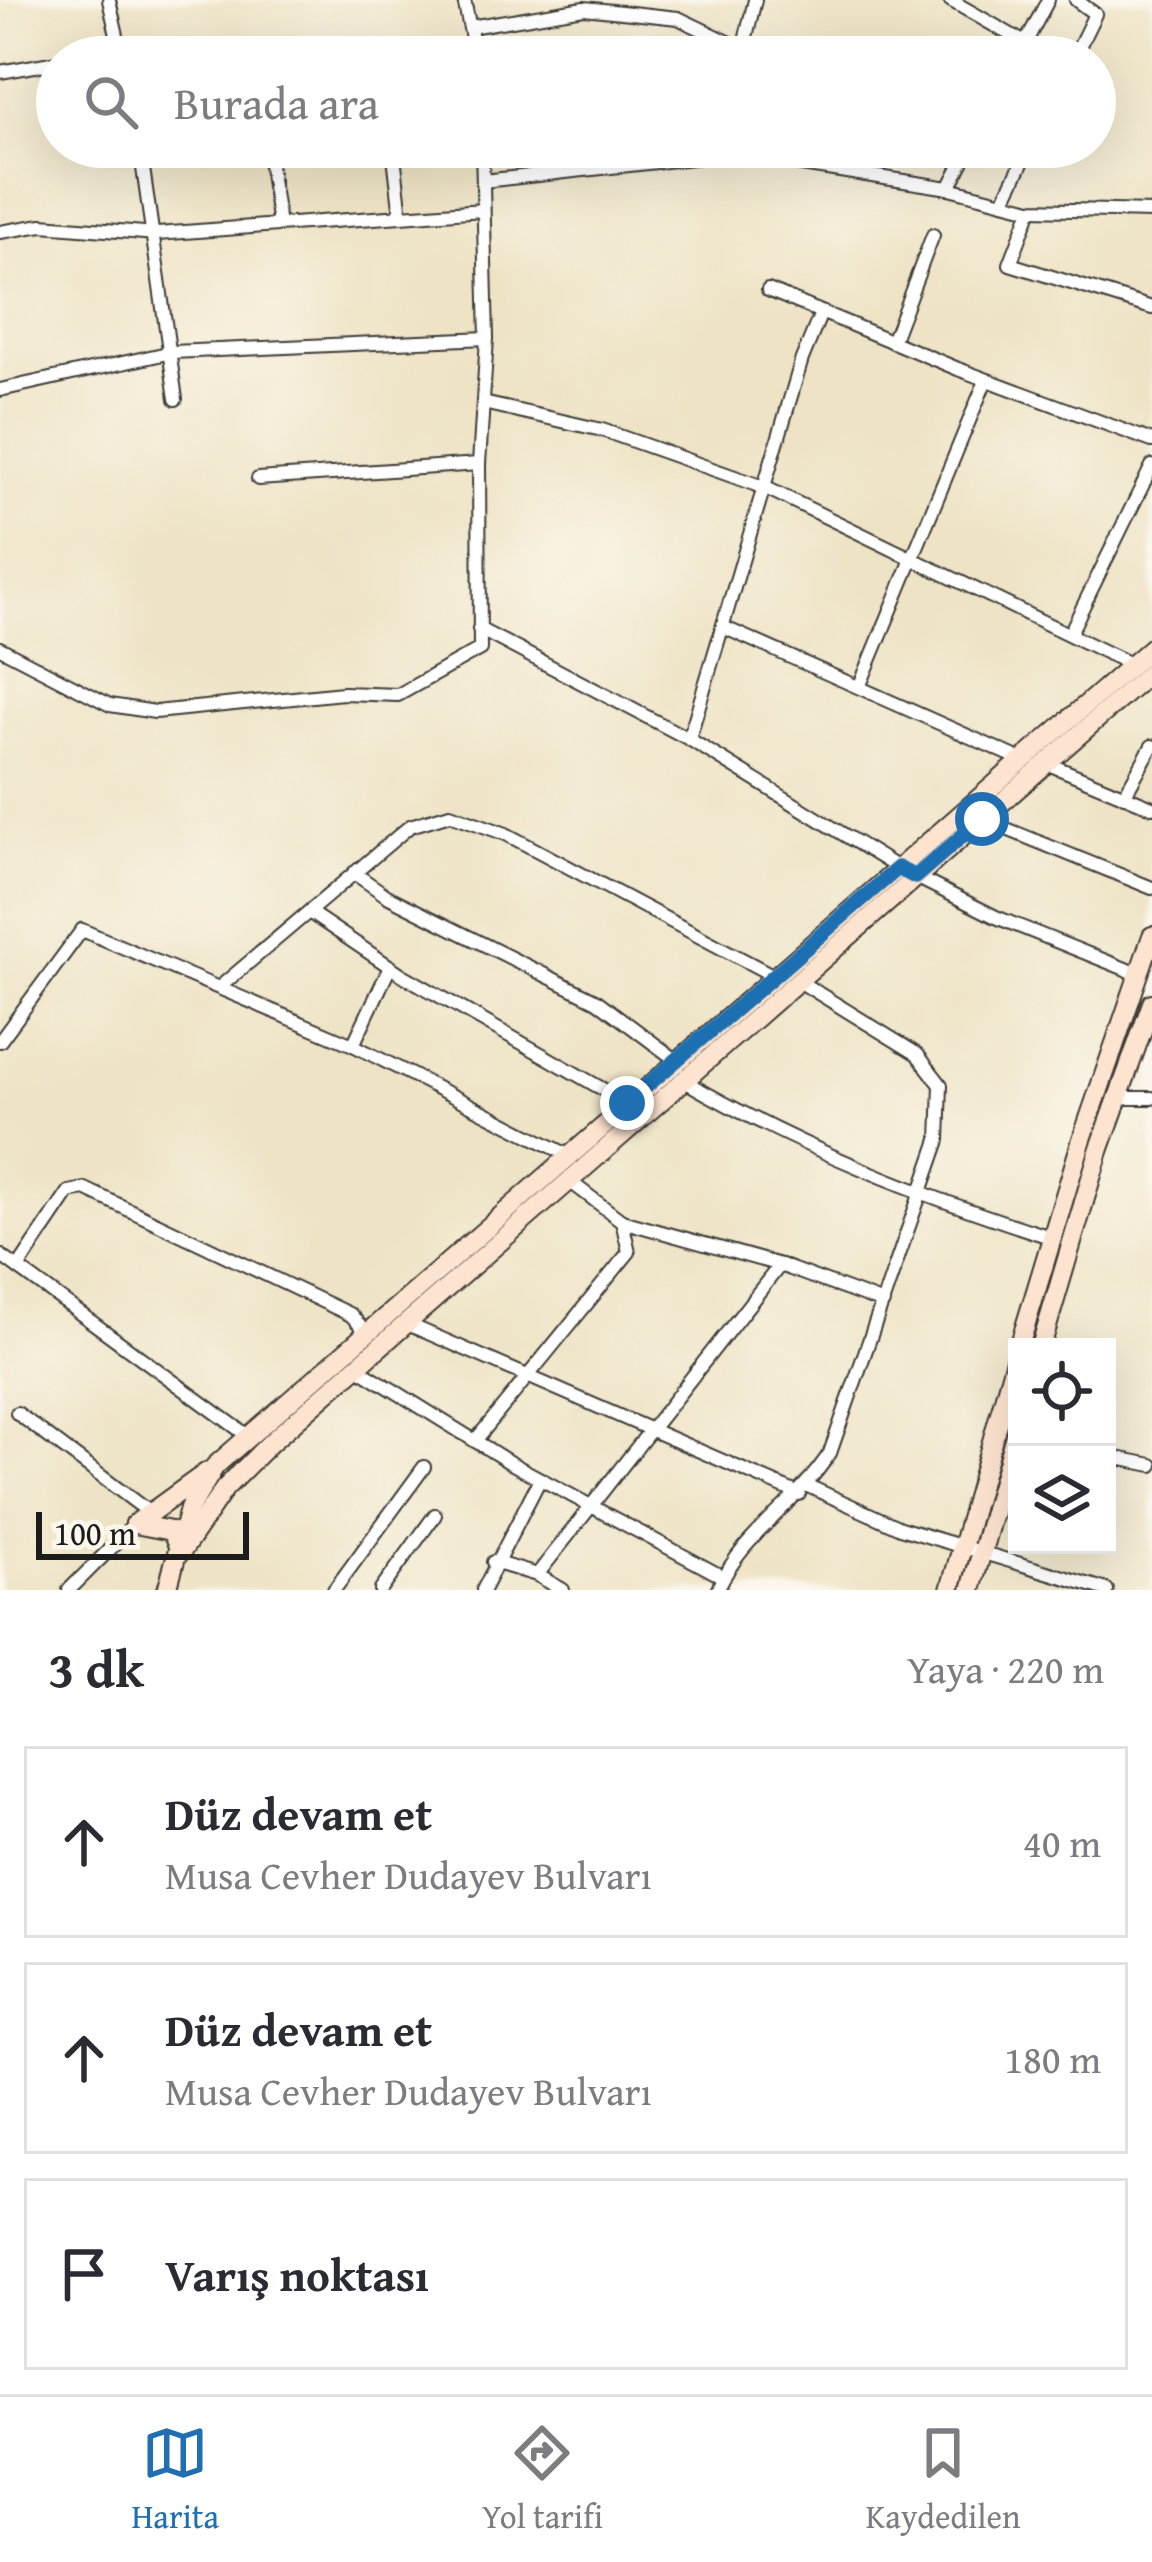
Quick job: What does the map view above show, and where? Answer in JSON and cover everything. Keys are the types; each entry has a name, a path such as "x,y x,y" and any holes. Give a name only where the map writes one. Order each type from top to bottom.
{"main road":[{"path":"143,1518 215,1466 627,1103 796,979 1022,760 1152,647"},
{"path":"181,1552 256,1455 567,1179 774,976 982,819 1152,671"},
{"path":"1022,1338 1051,1237 1145,976 1152,936"},
{"path":"1044,1338 1152,1004"},
{"path":"970,1590 970,1551 1008,1392"},
{"path":"950,1590 1011,1446"},
{"path":"167,1590 189,1509 215,1466"},
{"path":"143,1518 212,1507"},
{"path":"143,1518 171,1531 181,1552"}],"street":[{"path":"109,0 117,36"},
{"path":"464,0 472,36"},
{"path":"746,36 755,0"},
{"path":"950,0 1011,36"},
{"path":"1029,36 1048,0"},
{"path":"1076,0 1095,14 1084,36"},
{"path":"470,28 584,8 678,18 711,36"},
{"path":"0,73 36,66"},
{"path":"144,168 157,234 176,399"},
{"path":"270,168 279,225"},
{"path":"395,168 400,216"},
{"path":"0,648 110,705 155,712 343,693 398,695 479,650 478,464 487,338 483,168"},
{"path":"483,181 587,168"},
{"path":"834,168 949,188 1031,209 1152,212"},
{"path":"949,188 959,168"},
{"path":"1003,202 1020,168"},
{"path":"1031,209 1010,264 1152,308"},
{"path":"0,232 42,225 157,234 483,210"},
{"path":"892,342 933,235"},
{"path":"768,290 986,380 1152,441"},
{"path":"688,739 821,313"},
{"path":"0,390 172,352 487,338"},
{"path":"860,685 986,380"},
{"path":"483,404 602,430 766,488 1072,631 1132,664"},
{"path":"258,478 478,464"},
{"path":"1072,631 1152,466"},
{"path":"723,627 1022,760"},
{"path":"479,629 688,739 906,872 1145,976"},
{"path":"1124,796 1152,746"},
{"path":"1046,763 1152,807"},
{"path":"221,986 410,826 450,814 506,834 774,976"},
{"path":"982,819 1152,888"},
{"path":"355,873 387,896 597,1001 678,1069 776,1134 920,1196 1051,1237"},
{"path":"309,912 391,968 627,1103"},
{"path":"0,1041 82,930 353,1045 568,1155"},
{"path":"353,1045 391,968"},
{"path":"356,1367 720,1583 734,1555 804,1490 830,1453 939,1140 941,1085 916,1054 796,979"},
{"path":"1118,1098 1152,1098"},
{"path":"567,1179 622,1221 780,1265 883,1303"},
{"path":"18,1268 70,1192 85,1189 351,1315 366,1332"},
{"path":"475,1441 629,1252 622,1221"},
{"path":"0,1255 248,1436"},
{"path":"537,1575 780,1265"},
{"path":"405,1323 647,1429 804,1490 1066,1585 1107,1590"},
{"path":"17,1413 143,1518 70,1590"},
{"path":"1116,1458 1152,1465"},
{"path":"334,1590 424,1467"},
{"path":"482,1590 540,1479"},
{"path":"381,1590 435,1515"},
{"path":"493,1562 537,1575 563,1590"}],"route":[{"path":"627,1103 898,868 915,877 982,819"}]}
